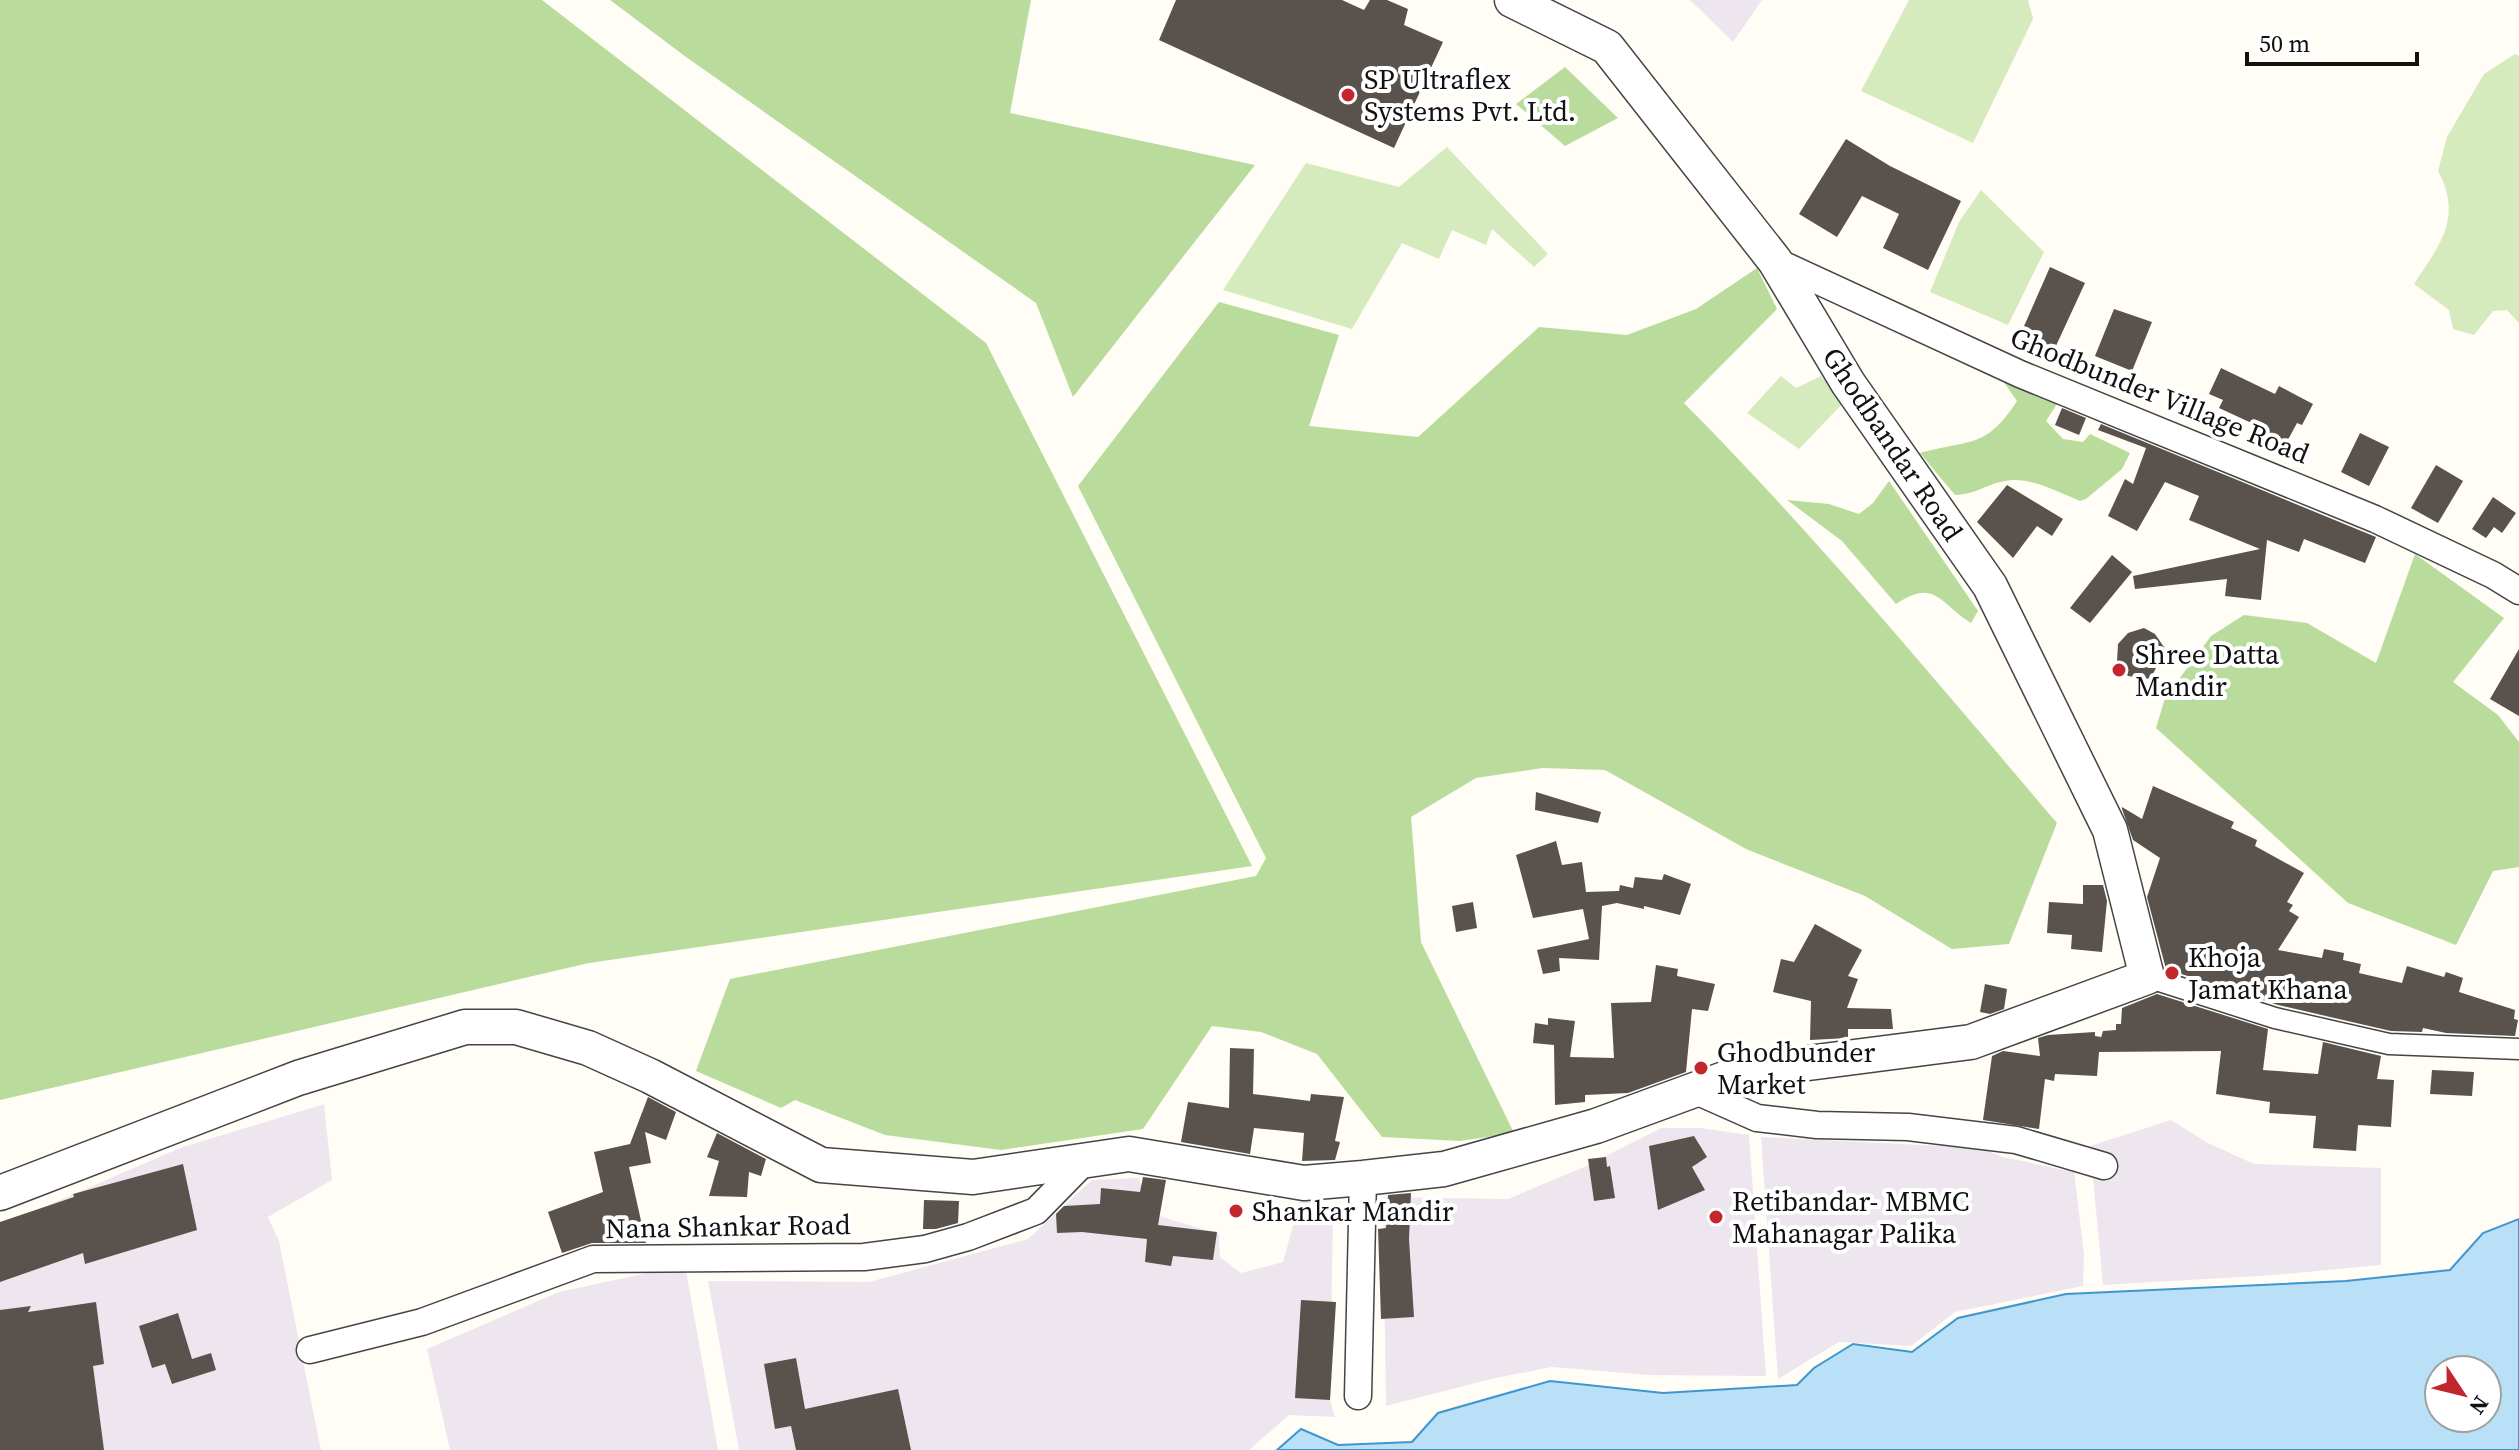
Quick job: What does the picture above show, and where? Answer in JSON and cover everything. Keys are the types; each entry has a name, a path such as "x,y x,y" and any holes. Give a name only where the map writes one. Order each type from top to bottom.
{"street":[{"name":"Ghodbandar Road","path":"1512,0 1607,47 1775,261 1848,383 1990,586 2110,830 2147,977"},
{"name":"Ghodbunder Village Road","path":"1775,261 2020,374 2375,519 2493,575 2519,591"},
{"path":"0,1193 298,1078 465,1027 516,1027 588,1048 650,1076 821,1165 973,1177 1129,1154 1304,1183 1444,1169 1596,1126 1746,1071 1971,1042 2147,977 2275,1018 2389,1044 2519,1049"},
{"path":"1694,1090 1757,1118 1817,1125 1908,1127 2016,1140 2104,1166"},
{"name":"Nana Shankar Road","path":"310,1350 422,1322 593,1259 864,1257 925,1249 968,1237 1036,1211 1085,1161"},
{"path":"1358,1396 1363,1178"}],"shaded area":[{"path":"1690,0 1762,0 1733,42"},
{"path":"324,1104 332,1180 268,1217 279,1241 321,1450 0,1450 0,1226 180,1148"},
{"path":"2171,1120 2208,1143 2254,1164 2381,1168 2381,1265 2103,1285 2090,1146"},
{"path":"1661,1128 1700,1128 1749,1135 1766,1376 1649,1375 1552,1367 1386,1406 1383,1197 1508,1199 1584,1167"},
{"path":"1761,1137 1980,1148 2003,1157 2074,1172 2084,1254 2083,1286 1955,1312 1911,1346 1839,1342 1778,1379"},
{"path":"1139,1178 1149,1213 1219,1234 1220,1257 1241,1273 1283,1262 1301,1197 1333,1207 1330,1400 1335,1417 1289,1415 1249,1450 739,1450 708,1281 869,1282 1028,1239 1092,1180"},
{"path":"685,1265 718,1450 450,1450 427,1349 559,1292"}],"green space":[{"path":"0,0 542,0 986,343 1252,866 589,963 0,1100"},
{"path":"610,0 1031,0 1010,113 1255,165 1073,397 1036,303"},
{"path":"1909,0 2028,0 2033,19 1973,143 1861,91"},
{"path":"2515,54 2519,56 2519,323 2507,310 2493,311 2474,335 2453,329 2449,310 2414,284 2440,243 2448,217 2445,188 2438,171 2447,137 2484,74"},
{"path":"1565,67 1618,118 1565,146 1516,104"},
{"path":"1447,147 1548,254 1534,267 1492,229 1486,245 1452,230 1439,259 1402,243 1352,329 1223,290 1306,163 1399,187"},
{"path":"1981,190 2044,252 2008,325 1930,292 1959,222"},
{"path":"1757,268 1777,309 1684,403 1828,557 2057,823 2009,944 1952,949 1865,896 1746,849 1605,770 1543,768 1476,778 1411,817 1421,942 1514,1133 1460,1141 1382,1137 1317,1054 1261,1032 1212,1026 1143,1129 1001,1150 885,1135 795,1100 781,1108 696,1071 730,979 1256,876 1266,858 1078,486 1219,302 1339,335 1309,426 1418,437 1539,327 1627,335 1696,309"},
{"path":"1781,376 1796,388 1821,376 1845,401 1799,449 1747,413"},
{"path":"2001,378 2057,404 2046,421 2063,439 2083,442 2090,434 2130,453 2122,469 2080,501 2043,486 2014,480 1955,495 1920,453 1975,440 1995,428 2017,401"},
{"path":"1889,481 1978,611 1971,623 1928,593 1909,596 1896,604 1842,541 1787,500 1829,504 1859,514 1873,503"},
{"path":"2415,554 2504,618 2453,682 2498,715 2519,742 2519,867 2493,871 2456,945 2348,903 2156,728 2165,698 2211,636 2244,615 2307,623 2376,663"}],"water":[{"path":"2519,1219 2519,1450 1277,1450 1301,1429 1338,1445 1412,1442 1438,1413 1550,1381 1663,1393 1797,1385 1814,1368 1853,1344 1912,1352 1958,1318 2066,1294 2346,1281 2450,1270 2483,1233"}],"building":[{"name":"SP Ultraflex Systems Pvt. Ltd.","path":"1176,0 1342,0 1364,10 1370,0 1387,0 1408,9 1404,25 1443,42 1394,148 1159,40"},
{"path":"1846,139 1890,166 1961,201 1928,270 1883,248 1899,214 1862,196 1837,237 1799,214"},
{"path":"2050,267 2085,283 2055,348 2021,333"},
{"path":"2114,309 2152,322 2132,371 2095,356"},
{"path":"2221,368 2275,394 2279,386 2313,404 2302,425 2297,423 2282,451 2261,440 2265,433 2258,426 2219,408 2223,400 2209,394"},
{"path":"2062,408 2086,418 2079,435 2055,425"},
{"path":"2101,424 2376,537 2365,563 2304,539 2299,552 2267,540 2261,600 2225,596 2227,579 2135,589 2133,576 2260,549 2189,520 2199,496 2165,482 2137,531 2108,516 2125,479 2133,484 2146,448 2098,430"},
{"path":"2360,433 2389,447 2369,486 2341,472"},
{"path":"2436,465 2463,481 2438,523 2411,508"},
{"path":"2007,485 2063,519 2052,536 2037,526 2013,558 1977,522"},
{"path":"2493,497 2516,513 2502,533 2494,527 2486,538 2472,529"},
{"path":"2112,555 2132,572 2090,623 2070,608"},
{"path":"2144,628 2155,634 2166,650 2150,679 2128,676 2117,662 2118,644 2128,633"},
{"path":"2519,649 2519,716 2490,699"},
{"path":"2153,786 2234,822 2231,828 2257,840 2255,846 2304,873 2287,902 2293,905 2289,911 2299,917 2278,950 2322,958 2324,949 2344,953 2343,960 2361,964 2359,973 2402,983 2407,966 2444,977 2446,972 2463,978 2459,992 2515,1010 2514,1019 2518,1020 2515,1036 2446,1033 2423,1028 2422,1032 2391,1031 2278,1005 2166,969 2147,897 2160,858 2133,840 2122,809 2142,819"},
{"path":"1536,792 1601,812 1598,823 1535,810"},
{"path":"1556,841 1562,865 1582,862 1586,892 1619,891 1620,885 1633,888 1635,877 1662,880 1664,874 1691,884 1680,915 1644,906 1644,909 1617,903 1602,906 1599,960 1559,958 1560,971 1543,974 1537,950 1589,939 1583,909 1533,918 1516,855"},
{"path":"2083,885 2103,885 2107,901 2102,952 2071,949 2072,935 2047,933 2049,902 2083,904"},
{"path":"1473,902 1477,928 1456,932 1452,906"},
{"path":"1815,924 1862,950 1848,976 1858,979 1847,1008 1891,1009 1893,1029 1848,1029 1848,1038 1810,1040 1811,1001 1773,992 1781,959 1794,962"},
{"path":"1656,965 1678,969 1677,976 1715,984 1708,1011 1692,1009 1686,1072 1628,1093 1585,1095 1585,1102 1555,1105 1554,1045 1533,1043 1535,1023 1548,1025 1548,1018 1575,1021 1570,1057 1614,1058 1611,1003 1651,1002"},
{"path":"1985,984 2007,989 2004,1009 1990,1014 1980,1012"},
{"path":"2157,994 2268,1029 2263,1070 2318,1074 2323,1042 2381,1056 2377,1079 2394,1080 2391,1127 2358,1125 2356,1151 2313,1148 2316,1116 2269,1113 2270,1102 2216,1094 2221,1051 2099,1052 2097,1076 2055,1074 2054,1081 2045,1079 2039,1129 1983,1120 1992,1056 2003,1051 2040,1056 2038,1038 2048,1035 2095,1032 2095,1036 2101,1037 2100,1041 2103,1031 2116,1030 2116,1024 2121,1024 2122,1008"},
{"path":"1230,1048 1254,1049 1253,1094 1310,1101 1311,1094 1344,1097 1335,1141 1340,1142 1335,1160 1302,1161 1304,1133 1254,1128 1250,1154 1181,1142 1188,1102 1229,1108"},
{"path":"2432,1070 2474,1072 2472,1096 2430,1094"},
{"path":"648,1097 676,1112 666,1140 645,1132 651,1163 629,1167 646,1243 592,1243 562,1253 548,1212 603,1192 594,1152 630,1144"},
{"path":"717,1133 766,1159 761,1176 749,1172 747,1197 709,1196 719,1161 707,1157"},
{"path":"1694,1136 1707,1157 1692,1167 1705,1190 1658,1210 1649,1146"},
{"path":"1606,1157 1615,1198 1594,1201 1588,1159"},
{"path":"183,1164 197,1230 85,1264 83,1253 0,1282 0,1222 74,1197 73,1194"},
{"path":"1143,1177 1166,1180 1158,1225 1217,1232 1213,1260 1173,1256 1171,1266 1145,1262 1147,1239 1082,1232 1057,1233 1056,1214 1064,1206 1100,1204 1101,1188 1140,1192"},
{"path":"1411,1193 1409,1239 1414,1317 1381,1319 1378,1229 1386,1228 1388,1195"},
{"path":"924,1200 959,1201 958,1223 923,1229"},
{"path":"1301,1300 1336,1302 1330,1400 1295,1398"},
{"path":"96,1302 104,1364 93,1366 104,1450 0,1450 0,1310 31,1306 28,1312"},
{"path":"178,1313 192,1359 211,1353 216,1370 172,1384 165,1364 152,1368 139,1326"},
{"path":"796,1358 805,1409 898,1389 911,1450 796,1450 791,1426 775,1429 764,1364"}],"place":[{"name":"SP Ultraflex Systems Pvt. Ltd.","path":"1348,95"},
{"name":"Shree Datta Mandir","path":"2119,670"},
{"name":"Khoja Jamat Khana","path":"2172,973"},
{"name":"Ghodbunder Market","path":"1701,1068"},
{"name":"Shankar Mandir","path":"1236,1211"},
{"name":"Retibandar- MBMC Mahanagar Palika","path":"1716,1217"}]}
